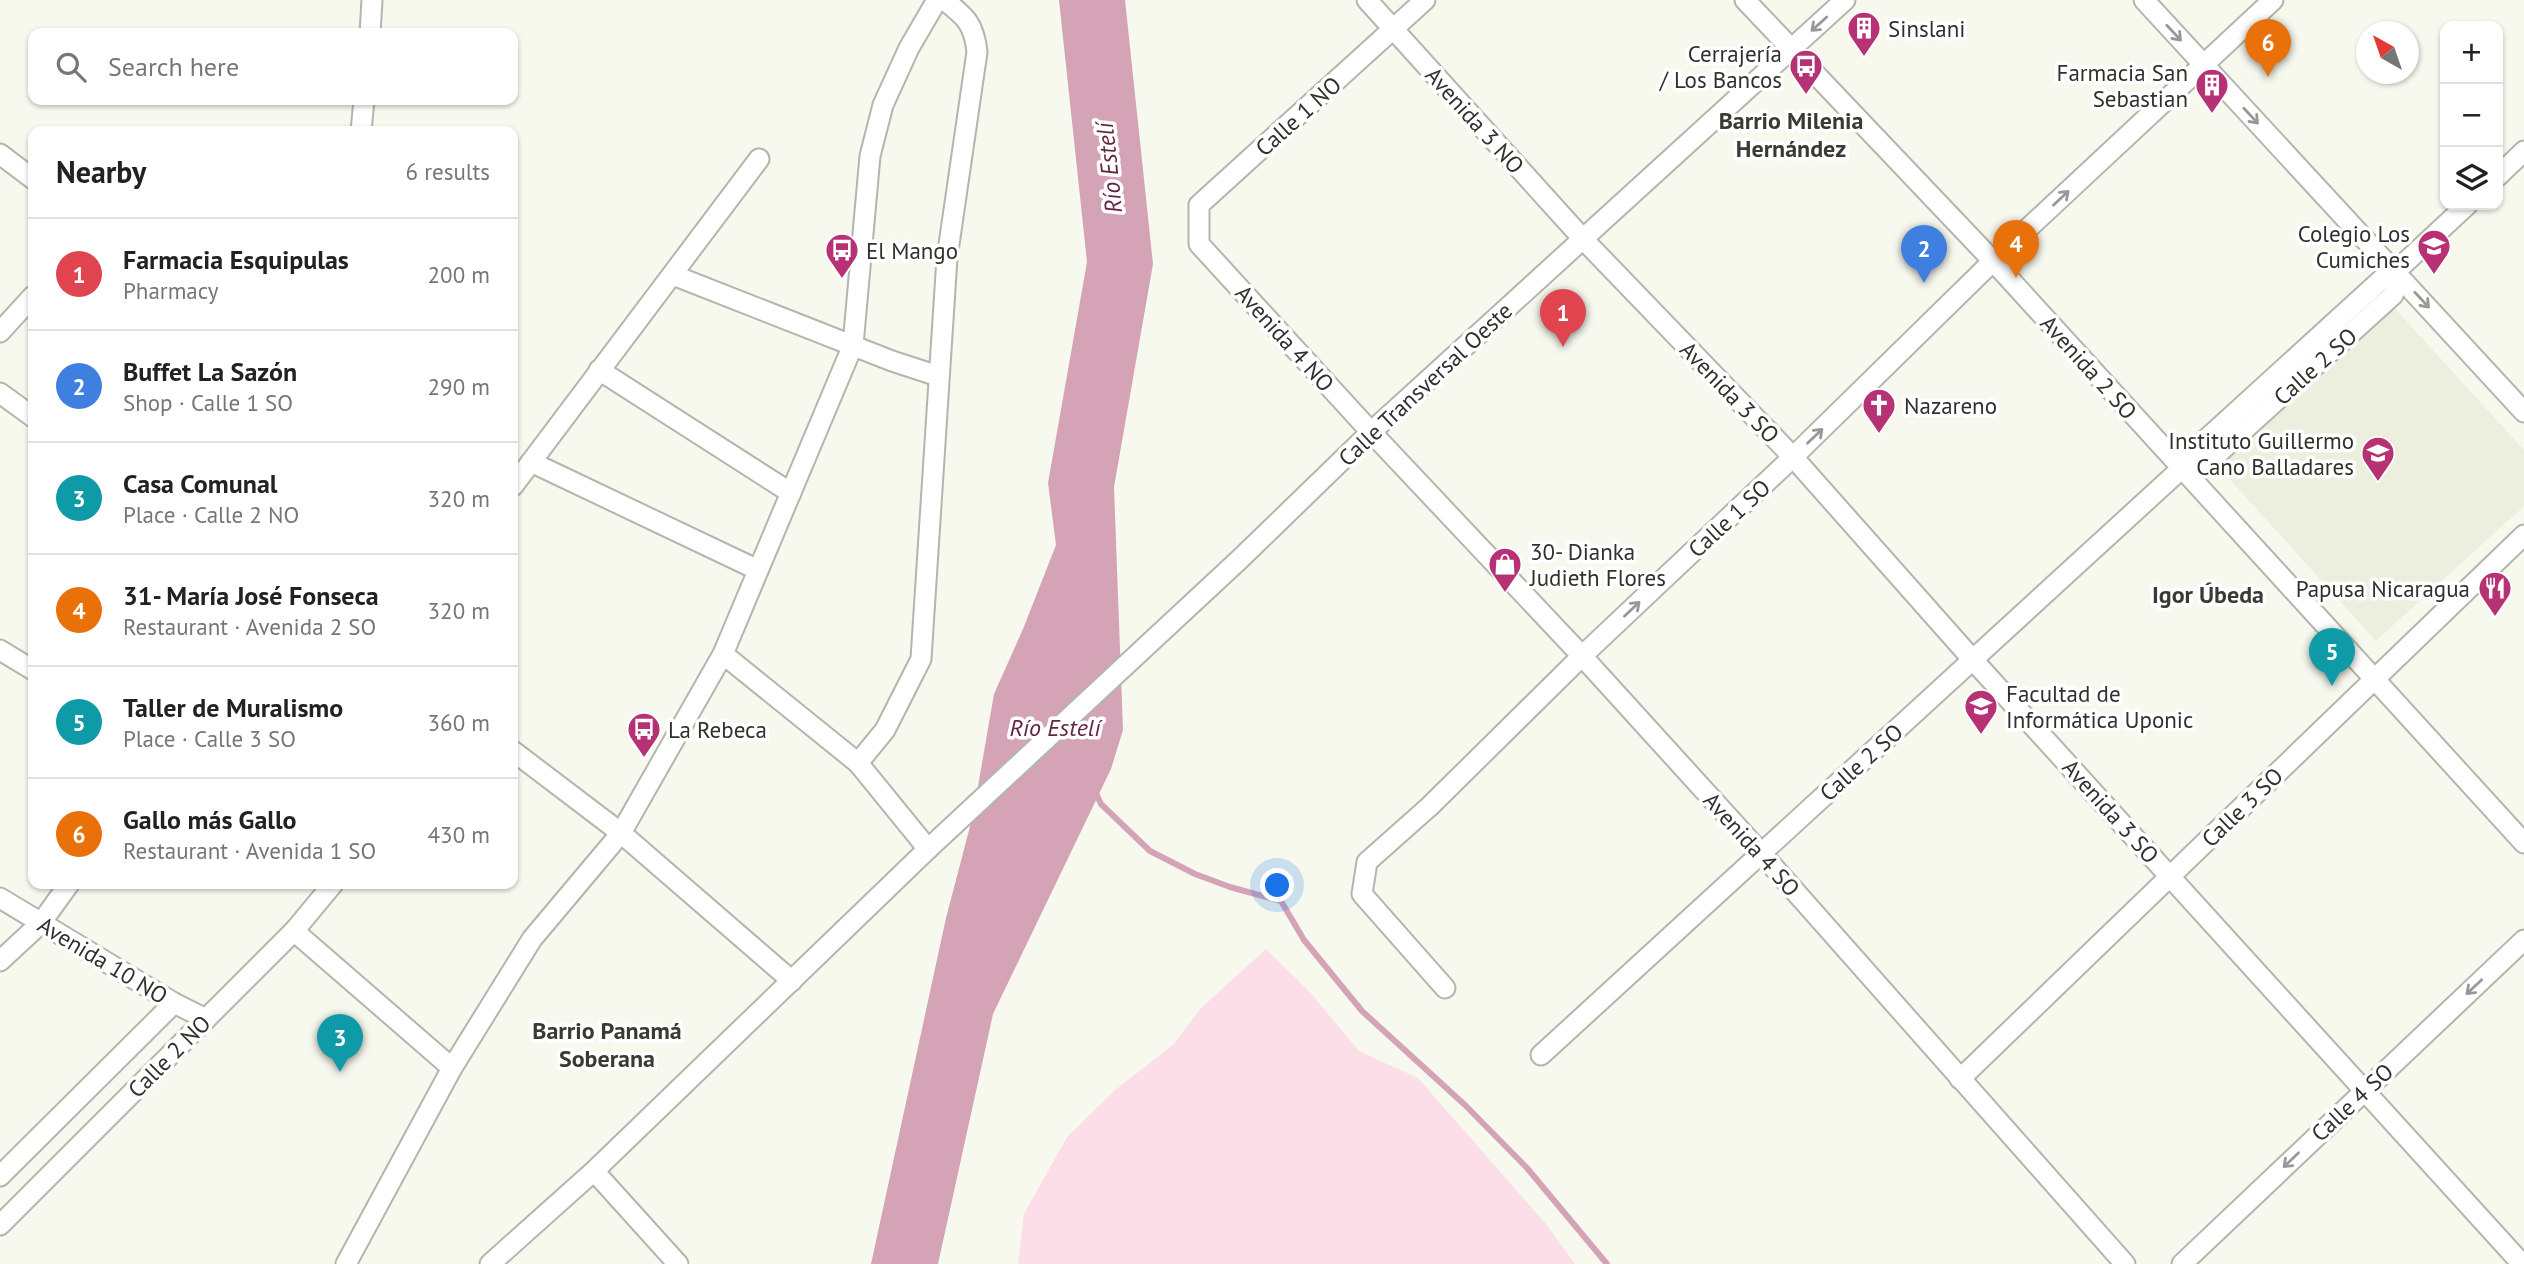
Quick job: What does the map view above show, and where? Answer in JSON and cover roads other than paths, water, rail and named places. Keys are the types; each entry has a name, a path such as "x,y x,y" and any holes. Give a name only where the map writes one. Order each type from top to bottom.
{"street":[{"path":"370,28 372,0"},
{"path":"346,1264 452,1068 532,939 621,833 723,654 853,345 870,156 883,105 909,48 937,0"},
{"path":"858,764 885,730 921,659 947,258 977,52 975,32 965,16 944,0"},
{"name":"Avenida 3 NO","path":"1367,0 1583,239"},
{"name":"Calle 1 NO","path":"1199,244 1199,205 1425,0"},
{"name":"Avenida 2 SO","path":"1745,0 1993,261 2524,843"},
{"name":"Calle Transversal Oeste","path":"792,981 931,846 1163,632 1371,432 1845,0"},
{"path":"2144,0 2524,412"},
{"name":"Calle 1 SO","path":"1445,988 1362,894 1367,862 1430,806 1993,261 2273,0"},
{"path":"361,126 364,105"},
{"path":"2503,171 2524,151"},
{"path":"0,153 28,175"},
{"path":"518,479 759,159"},
{"name":"Calle 2 SO","path":"1541,1055 2181,469 2190,454 2462,210"},
{"name":"Avenida 3 SO","path":"1583,239 1793,457 1973,660 2522,1264"},
{"name":"Avenida 4 NO","path":"1199,244 1371,432"},
{"path":"673,275 938,376"},
{"path":"0,332 28,301"},
{"path":"599,370 791,493"},
{"path":"0,393 28,413"},
{"name":"Avenida 4 SO","path":"1371,432 1582,656 1761,853 2125,1264"},
{"path":"531,462 758,569"},
{"name":"Calle 3 SO","path":"1960,1079 2524,535"},
{"path":"0,650 28,660"},
{"path":"723,654 858,764 931,846"},
{"path":"490,1264 594,1171 792,981 621,833 518,755"},
{"path":"0,961 41,923 65,889"},
{"name":"Calle 2 NO","path":"0,1225 293,931 329,889"},
{"name":"Avenida 10 NO","path":"0,898 174,1003 206,1019"},
{"path":"293,931 452,1068"},
{"name":"Calle 4 SO","path":"2182,1264 2524,940"},
{"path":"0,1176 174,1003"},
{"path":"594,1171 678,1264"}],"water":[{"name":"Río Estelí","path":"1059,0 1125,0 1153,264 1114,487 1123,730 1111,769 993,1014 938,1264 871,1264 946,918 973,815 994,694 1056,545 1048,483 1087,262"}],"waterway":[{"path":"1095,791 1101,804 1150,851 1195,874 1281,901 1304,940 1362,1011 1465,1105 1527,1168 1607,1264"}],"place":[{"name":"Sinslani","path":"1864,58"},
{"name":"Gallo más Gallo","path":"2268,77"},
{"name":"Cerrajería / Los Bancos","path":"1806,96"},
{"name":"Farmacia San Sebastian","path":"2212,115"},
{"name":"Colegio Los Cumiches","path":"2434,276"},
{"name":"31- María José Fonseca","path":"2016,278"},
{"name":"El Mango","path":"842,280"},
{"name":"Buffet La Sazón","path":"1924,283"},
{"name":"Farmacia Esquipulas","path":"1563,347"},
{"name":"Nazareno","path":"1879,435"},
{"name":"Instituto Guillermo Cano Balladares","path":"2378,483"},
{"name":"30- Dianka Judieth Flores","path":"1505,594"},
{"name":"Papusa Nicaragua","path":"2495,618"},
{"name":"Taller de Muralismo","path":"2332,686"},
{"name":"Facultad de Informática Uponic","path":"1981,736"},
{"name":"La Rebeca","path":"644,759"},
{"name":"Casa Comunal","path":"340,1072"}],"district":[{"name":"Barrio Milenia Hernández","path":"1791,134"},
{"name":"Igor Úbeda","path":"2208,594"},
{"name":"Barrio Panamá Soberana","path":"607,1044"}]}
